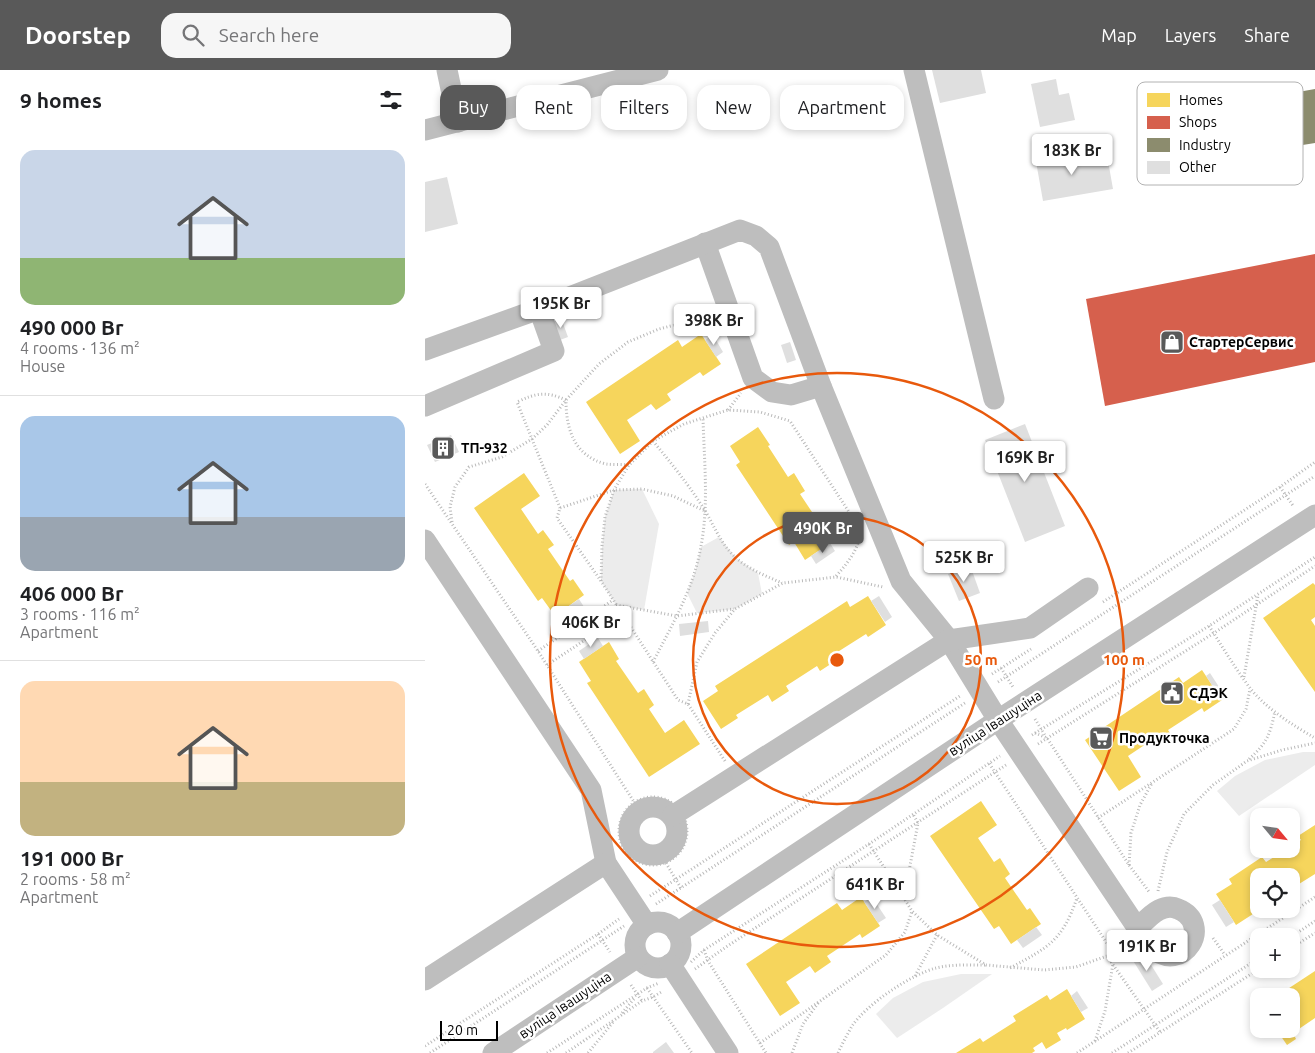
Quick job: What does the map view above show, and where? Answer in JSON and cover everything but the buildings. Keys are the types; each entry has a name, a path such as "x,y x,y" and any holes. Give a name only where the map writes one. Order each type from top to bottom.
{"street":[{"path":"447,70 450,85"},
{"path":"506,110 659,70"},
{"path":"914,70 994,399"},
{"path":"425,130 440,126"},
{"path":"425,350 539,309 739,230 756,236 769,247 821,386 901,581 949,640 999,720 1138,928"},
{"path":"705,243 753,378 772,392 791,395 821,386"},
{"path":"425,406 554,351 539,309"},
{"name":"вуліца Івашуціна","path":"677,932 1315,515"},
{"path":"425,540 591,790 606,863 641,915 654,922 671,926 677,932 680,950 675,973"},
{"path":"676,813 949,640 1030,628 1094,596"},
{"path":"425,980 606,863"},
{"path":"641,915 639,932 635,940 635,949 638,957 644,964 653,968 662,968 675,973 728,1053"},
{"name":"вуліца Івашуціна","path":"493,1053 638,957"}],"path":[{"path":"453,524 450,507 455,487 469,467 501,457 532,439 547,425 566,400 599,364 628,342 659,329 686,322 735,327"},
{"path":"566,400 554,394 535,394 517,402 560,508 557,518 678,700 687,704 725,762"},
{"path":"566,400 566,416 572,439 585,454 606,464 629,465"},
{"path":"601,582 605,517 614,490 629,465 653,441 684,424 728,410 760,412 790,420 852,516"},
{"path":"653,662 677,616 695,572 701,547 705,511 703,417"},
{"path":"653,441 683,478 705,511 719,537 735,558 759,573 783,583"},
{"path":"1094,596 1280,487 1315,462"},
{"path":"425,1046 598,934 641,915 676,879 1315,476"},
{"path":"425,484 538,651 634,802"},
{"path":"560,508 614,490 642,489 673,496 705,511"},
{"path":"836,577 857,549 862,532 866,540"},
{"path":"547,1053 647,988 675,973 708,961 995,772 1035,733 1209,626 1315,557"},
{"path":"566,1053 642,1001 653,997 675,973 704,950 869,844 989,763 1047,738 1214,633 1315,566"},
{"path":"616,605 677,616 735,609 783,583 836,577 889,588"},
{"path":"1243,678 1258,594"},
{"path":"538,651 613,600"},
{"path":"687,704 697,662 715,633 735,609"},
{"path":"547,665 623,615"},
{"path":"1209,626 1250,689 1275,711 1315,738"},
{"path":"430,1053 641,915 980,688 1034,647"},
{"path":"1098,818 1234,729 1246,709 1250,689"},
{"path":"1035,733 1047,738 1129,866 1155,900 1167,852 1185,814 1213,785 1262,748 1269,735 1275,711"},
{"path":"1247,761 1282,750 1315,743"},
{"path":"837,1053 853,1025 884,994 936,968 986,965 1044,970 1077,967 1107,956 1112,951 989,763"},
{"path":"1129,866 1131,833 1140,806 1153,781"},
{"path":"644,797 663,798 670,800 676,813 687,826 687,836 679,854 666,863 652,865 634,859 627,853 621,844 619,825 622,816 634,802 644,797"},
{"path":"903,898 918,823 913,814"},
{"path":"869,844 913,911 937,935 986,965"},
{"path":"666,863 681,888"},
{"path":"1077,1053 1315,897"},
{"path":"1010,968 1042,951 1058,937 1070,918 1077,898"},
{"path":"760,1043 886,955 905,932 913,911"},
{"path":"1300,931 1315,921"},
{"path":"1210,933 1225,955"},
{"path":"1300,942 1315,933"},
{"path":"915,977 937,935"},
{"path":"704,950 708,961 766,1053"},
{"path":"1107,956 1160,1032"},
{"path":"1094,1042 1105,1011 1113,964"},
{"path":"1112,1053 1250,964"},
{"path":"1128,1053 1250,975"},
{"path":"647,988 692,1053"},
{"path":"588,1053 637,994"},
{"path":"792,1053 803,1024 821,1000"}],"shaded area":[{"path":"642,489 659,524 644,610 616,605 601,581 605,517 614,490"},
{"path":"719,537 736,558 758,573 762,594 735,609 697,613 687,593 695,572 701,547"},
{"path":"1303,752 1315,752 1315,765 1239,816 1217,791 1235,776 1265,760"},
{"path":"961,974 992,974 897,1038 876,1014 893,998 923,982"}],"place":[{"name":"СтартерСервис","path":"1172,342"},
{"name":"ТП-932","path":"443,448"},
{"name":"СДЭК","path":"1172,693"},
{"name":"Продукточка","path":"1101,738"}]}
